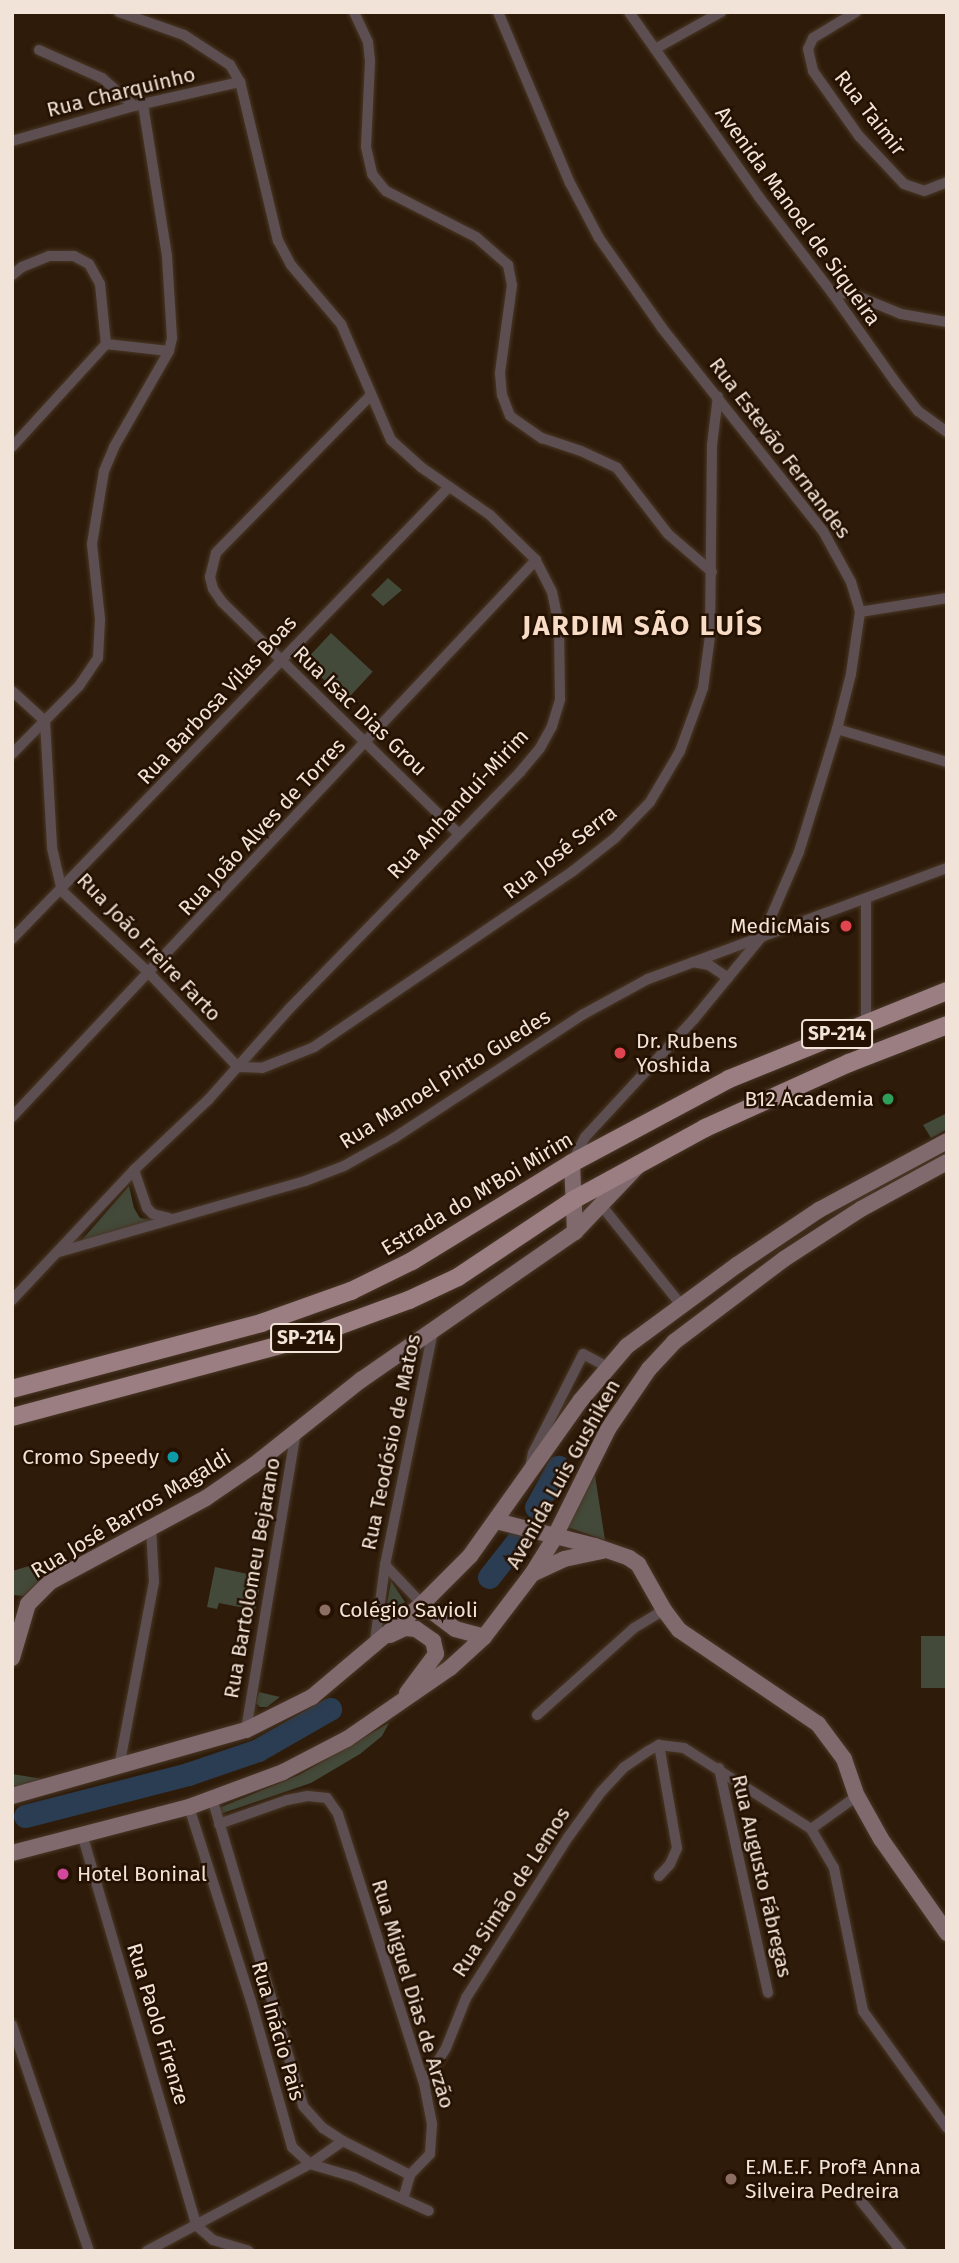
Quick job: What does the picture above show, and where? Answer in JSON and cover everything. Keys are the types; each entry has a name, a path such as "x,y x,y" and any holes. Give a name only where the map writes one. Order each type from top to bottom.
{"main road":[{"name":"Estrada do M'Boi Mirim","path":"12,1389 261,1323 351,1291 467,1230 572,1163 729,1079 947,991"},
{"name":"SP-214","path":"12,1417 300,1340 360,1320 458,1277 575,1199 643,1160 741,1110 947,1025"},
{"name":"Avenida Luis Gushiken","path":"12,1796 246,1730 312,1697 422,1604 470,1556 606,1366 626,1346 819,1210 947,1142"},
{"name":"Rua José Barros Magaldi","path":"12,1658 21,1620 37,1593 50,1582 206,1497 434,1327 575,1232 643,1160"},
{"name":"Avenida Luis Gushiken","path":"12,1853 189,1807 313,1758 393,1710 450,1668 484,1637 532,1574 556,1535 608,1429 649,1368 674,1342 784,1259 860,1209 947,1162"},
{"path":"572,1163 575,1232"},
{"path":"496,1521 612,1550 638,1564 664,1610 679,1629 818,1724 844,1759 857,1796 881,1839 947,1933"},
{"path":"532,1574 579,1554 612,1550"},
{"path":"422,1604 455,1629 484,1637"},
{"path":"375,1641 405,1628 416,1629 428,1634 436,1652 393,1710"}],"street":[{"path":"120,12 150,16 207,47 230,65 240,82"},
{"path":"354,12 368,42 370,62 366,147 367,163 372,174 386,191 476,237 508,265 512,285 500,373 502,395 510,416 542,438 581,451 617,468 668,534 712,572"},
{"name":"Rua Estevão Fernandes","path":"498,12 570,183 598,238 662,328 823,531 851,582 860,612 851,674 837,729 799,852 763,935 728,978 585,1137 572,1163"},
{"name":"Avenida Manoel de Siqueira","path":"629,12 759,197 834,294 918,411 947,432"},
{"path":"655,49 721,12"},
{"name":"Rua Taimir","path":"856,12 813,38 808,49 813,71 859,136 904,184 924,191 942,185"},
{"path":"12,754 79,686 98,658 100,620 92,544 104,471 114,447 169,351 174,323 167,256 139,105 102,78 38,50"},
{"name":"Rua Charquinho","path":"12,141 139,105 240,82"},
{"name":"Rua Anhanduí-Mirim","path":"15,1292 59,1252 134,1170 238,1067 289,1009 540,748 557,713 561,671 559,625 552,592 536,560 490,515 391,440 341,324 290,265 278,241 240,82"},
{"path":"12,275 22,267 49,256 74,256 89,264 100,284 106,344 12,447"},
{"path":"834,294 850,293 901,314 947,323"},
{"path":"106,344 169,351"},
{"name":"Rua Isac Dias Grou","path":"371,396 216,553 211,564 213,589 222,603 280,661 367,742 459,834"},
{"name":"Rua José Serra","path":"238,1067 262,1068 314,1047 573,871 634,820 666,778 694,717 703,688 710,636 712,444 718,396"},
{"name":"Rua Barbosa Vilas Boas","path":"12,939 62,891 449,486"},
{"name":"Rua João Alves de Torres","path":"12,1117 150,974 536,560"},
{"path":"860,612 947,598"},
{"path":"12,691 45,721"},
{"name":"Rua João Freire Farto","path":"45,721 52,848 62,891 150,974 238,1067"},
{"path":"837,729 947,762"},
{"name":"Rua Manoel Pinto Guedes","path":"59,1252 305,1181 344,1166 394,1138 582,1015 648,979 947,868"},
{"path":"866,899 866,1023"},
{"path":"691,962 709,965 728,978"},
{"path":"134,1170 148,1208 153,1214 172,1219"},
{"path":"601,1205 682,1306"},
{"name":"Rua Teodósio de Matos","path":"375,1641 386,1565 434,1327"},
{"path":"526,1480 533,1453 583,1354 606,1366"},
{"name":"Rua Bartolomeu Bejarano","path":"246,1730 296,1432"},
{"path":"119,1767 154,1582 151,1527"},
{"name":"Rua Teodósio de Matos","path":"386,1565 422,1604"},
{"path":"537,1715 634,1628 664,1610"},
{"path":"659,1875 670,1864 677,1848 659,1745 684,1748 811,1829 834,1868 863,2011 947,2128"},
{"name":"Rua Simão de Lemos","path":"424,2083 446,2048 472,1986 569,1836 601,1792 623,1768 659,1745"},
{"name":"Rua Augusto Fábregas","path":"719,1768 768,1993"},
{"name":"Rua Miguel Dias de Arzão","path":"219,1824 287,1800 308,1796 327,1798 341,1820 424,2083 433,2145 430,2154 410,2175 403,2199"},
{"path":"811,1829 857,1796"},
{"name":"Rua Inácio Pais","path":"212,1798 268,1982 297,2091 312,2118 343,2141 410,2175"},
{"name":"Rua Inácio Pais","path":"189,1807 251,2001 292,2147 310,2164"},
{"name":"Rua Paolo Firenze","path":"82,1834 197,2226"},
{"path":"12,2025 89,2251"},
{"path":"147,2251 310,2164 343,2141"},
{"path":"310,2164 354,2177 429,2211"},
{"path":"861,2201 901,2251"},
{"path":"197,2226 213,2240 248,2251"}],"green space":[{"path":"388,578 402,590 383,606 371,595"},
{"path":"331,633 373,672 346,700 304,662"},
{"path":"947,1113 947,1129 931,1138 923,1125"},
{"path":"129,1186 134,1208 140,1218 156,1221 81,1241"},
{"path":"594,1469 605,1540 567,1527"},
{"path":"29,1566 37,1569 40,1584 25,1596 12,1595 12,1571"},
{"path":"215,1567 262,1577 255,1610 219,1603 217,1609 207,1607"},
{"path":"391,1581 405,1602 384,1620"},
{"path":"921,1636 947,1636 947,1688 921,1688"},
{"path":"259,1692 280,1697 267,1707 260,1707 256,1703"},
{"path":"389,1723 382,1736 360,1754 311,1783 220,1814 219,1808 299,1775"},
{"path":"12,1774 43,1779 12,1789"}],"waterway":[{"path":"536,1507 558,1467"},
{"path":"489,1577 518,1540"},
{"path":"25,1816 188,1774 258,1750 330,1709"}],"place":[{"name":"MedicMais","path":"846,926"},
{"name":"Dr. Rubens Yoshida","path":"620,1053"},
{"name":"B12 Academia","path":"888,1099"},
{"name":"Cromo Speedy","path":"173,1457"},
{"name":"Colégio Savioli","path":"325,1610"},
{"name":"Hotel Boninal","path":"63,1874"},
{"name":"E.M.E.F. Profª Anna Silveira Pedreira","path":"731,2179"}],"district":[{"name":"JARDIM SÃO LUÍS","path":"643,626"}]}
